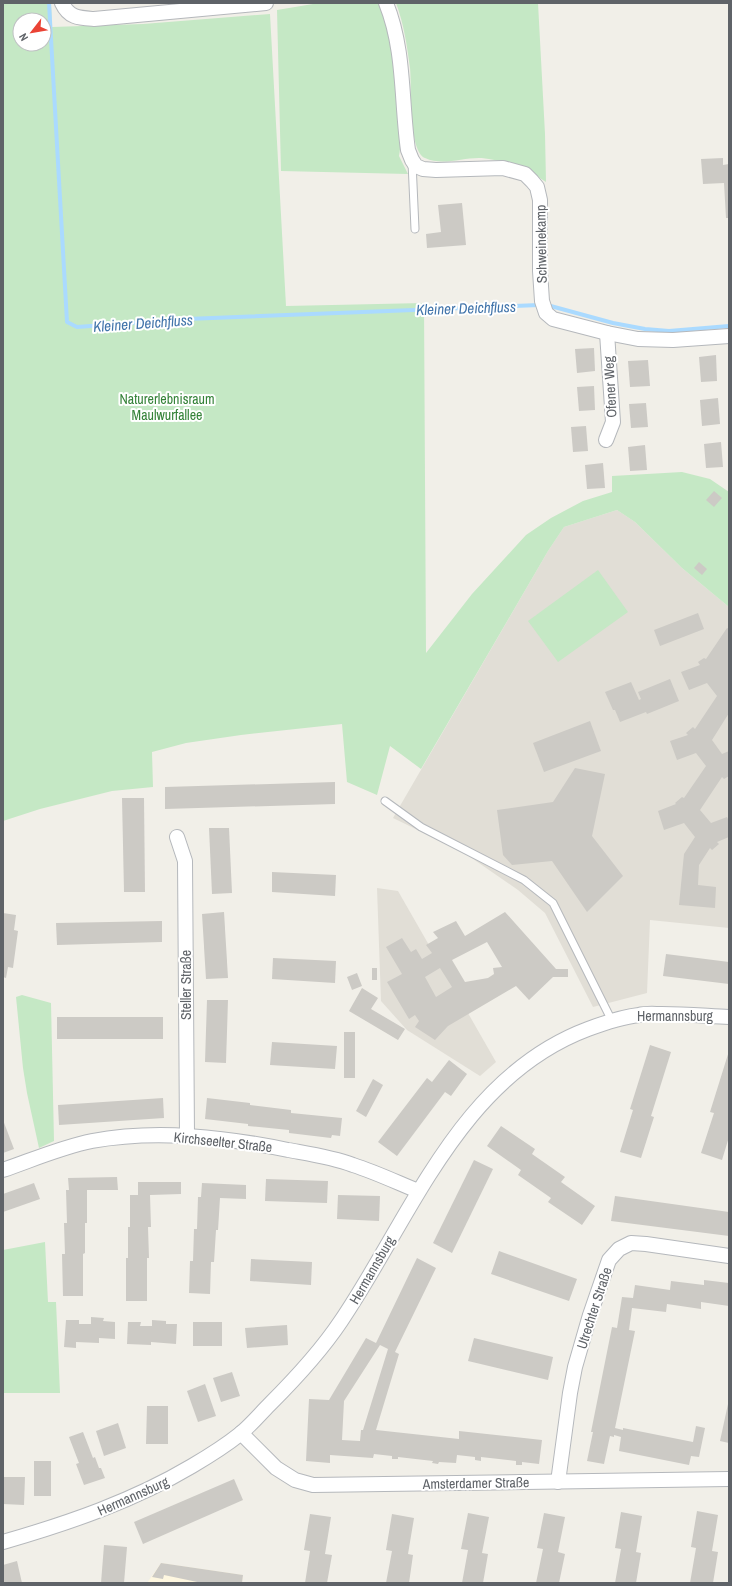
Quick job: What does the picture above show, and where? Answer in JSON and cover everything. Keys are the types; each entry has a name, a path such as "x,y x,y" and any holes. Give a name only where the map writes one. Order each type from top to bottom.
{"street":[{"path":"62,3 70,15 79,18 94,19 266,3"},
{"path":"386,3 396,32 400,53 405,133 408,150 412,160"},
{"name":"Schweinekamp","path":"412,160 416,166 423,169 503,168 524,174 532,181 537,187 540,200 540,271 542,301 546,313 553,319 607,333 638,339 673,340 729,336"},
{"name":"Ofener Weg","path":"606,440 613,422 607,333"},
{"name":"Steller Straße","path":"177,837 185,861 187,1135"},
{"name":"Hermannsburg","path":"3,1542 81,1518 135,1496 174,1477 208,1457 241,1434 303,1370 342,1320 418,1191 453,1141 505,1079 538,1055 570,1036 612,1021 640,1014 688,1014 729,1017"},
{"name":"Kirchseelter Straße","path":"3,1170 60,1150 92,1141 123,1137 187,1135 256,1143 330,1157 353,1164 418,1191"},
{"name":"Utrechter Straße","path":"558,1482 575,1367 590,1315 609,1260 619,1250 631,1243 729,1256"},
{"name":"Amsterdamer Straße","path":"241,1434 276,1468 295,1480 313,1485 729,1479"}],"lane":[{"path":"412,160 415,229"},
{"path":"385,801 421,827 524,880 553,903 612,1021"}],"shaded area":[{"path":"617,510 635,522 682,568 729,607 729,928 650,920 647,993 593,1007 545,913 518,890 463,852 393,818 548,551 564,527"},
{"path":"377,888 398,891 496,1062 480,1076 407,1030 381,1001"},
{"path":"161,1563 243,1575 242,1583 147,1583"}],"green space":[{"name":"Naturerlebnisraum Maulwurfallee","path":"3,3 51,3 51,12 12,12 12,52 52,52 52,27 143,24 270,14 286,306 424,303 426,653 472,594 526,535 551,518 583,501 612,492 612,476 682,472 710,479 729,492 729,607 682,568 635,522 617,510 564,527 548,551 421,769 390,746 377,795 347,782 342,724 241,735 186,743 152,752 153,787 112,791 40,809 3,821"},
{"path":"319,3 378,3 387,21 397,70 402,136 399,156 408,174 281,171 277,10"},
{"path":"396,3 538,3 546,182 526,168 501,161 472,158 445,162 425,158 420,153 413,131 408,52"},
{"path":"598,570 628,612 558,662 528,621"},
{"path":"22,995 51,1003 54,1141 39,1148 23,1068 16,997"},
{"path":"45,1242 48,1302 56,1302 60,1393 3,1393 3,1250"}],"building":[{"path":"723,158 723,165 729,164 729,218 726,218 724,183 703,184 701,159"},
{"path":"462,203 466,245 427,248 426,234 441,232 438,205"},
{"path":"594,348 595,371 577,373 575,349"},
{"path":"716,355 717,381 701,382 699,357"},
{"path":"648,360 650,386 630,387 628,361"},
{"path":"594,386 595,410 579,411 577,387"},
{"path":"718,398 720,424 702,426 700,400"},
{"path":"646,403 648,427 631,428 629,404"},
{"path":"586,426 588,451 573,452 571,427"},
{"path":"721,442 723,467 706,468 704,444"},
{"path":"645,445 647,470 630,471 628,447"},
{"path":"603,463 605,488 587,489 585,465"},
{"path":"714,491 722,498 714,507 706,500"},
{"path":"699,562 707,569 702,575 694,568"},
{"path":"698,613 704,629 660,646 654,630"},
{"path":"727,628 729,629 729,713 712,740 722,754 729,751 729,776 724,779 722,777 700,810 711,823 727,817 729,821 729,837 717,842 719,844 712,850 710,848 699,865 698,885 716,887 715,908 679,905 684,854 695,837 684,823 664,830 658,811 676,804 675,803 682,797 684,798 706,766 696,753 677,760 670,741 688,735 686,733 693,727 695,729 717,696 707,683 689,690 681,672 700,665 698,662 704,658 706,659"},
{"path":"670,679 679,701 647,714 646,712 620,722 605,692 631,682 639,700 641,699 638,692"},
{"path":"590,721 601,751 544,772 533,743"},
{"path":"575,768 605,774 592,836 623,876 587,912 552,861 512,865 503,855 497,810 553,802"},
{"path":"335,782 335,804 165,809 165,787"},
{"path":"122,798 144,798 145,892 124,892"},
{"path":"209,828 229,828 232,893 212,894"},
{"path":"272,872 336,875 335,896 272,892"},
{"path":"224,912 228,978 206,979 202,914"},
{"path":"505,912 556,969 568,969 568,977 553,977 529,1000 516,986 448,1026 435,1040 415,1027 419,1021 415,1015 409,1019 387,982 402,974 386,947 402,938 411,952 416,949 422,959 432,953 426,945 438,938 433,932 456,921 465,936","holes":["487,942 502,967 493,968 494,974 488,978 465,982 452,960","440,968 452,987 436,997 425,977"]},
{"path":"3,913 16,915 14,930 18,931 13,968 8,967 6,978 3,977"},
{"path":"162,921 162,942 57,945 56,923"},
{"path":"666,954 729,962 729,984 663,976"},
{"path":"273,958 336,961 335,983 272,979"},
{"path":"372,968 377,968 377,980 372,980"},
{"path":"357,973 362,986 352,990 347,977"},
{"path":"362,988 378,998 371,1009 405,1029 398,1040 349,1011"},
{"path":"207,1000 228,1000 226,1063 205,1062"},
{"path":"57,1017 163,1017 163,1039 57,1039"},
{"path":"344,1032 355,1032 355,1078 344,1078"},
{"path":"272,1042 337,1046 335,1069 270,1065"},
{"path":"650,1045 671,1052 651,1116 654,1117 641,1158 620,1152 633,1110 630,1109"},
{"path":"729,1051 729,1137 722,1160 701,1153 714,1113 710,1112"},
{"path":"449,1060 467,1074 451,1096 445,1092 397,1156 378,1142 427,1078 432,1082"},
{"path":"373,1079 383,1085 366,1117 356,1111"},
{"path":"163,1098 164,1118 59,1125 58,1105"},
{"path":"207,1098 291,1110 291,1113 342,1118 340,1136 332,1135 331,1138 289,1133 289,1130 248,1126 248,1124 205,1119"},
{"path":"3,1120 14,1149 3,1153"},
{"path":"501,1126 535,1149 532,1154 565,1177 561,1182 595,1206 582,1225 548,1202 551,1198 518,1175 521,1170 487,1146"},
{"path":"474,1160 493,1169 452,1253 433,1243"},
{"path":"117,1177 118,1190 87,1190 87,1223 85,1223 85,1253 83,1254 83,1296 63,1296 62,1254 65,1254 64,1223 67,1223 66,1190 69,1190 68,1178"},
{"path":"266,1179 328,1181 327,1203 265,1201"},
{"path":"138,1182 181,1182 181,1194 150,1195 151,1227 148,1227 149,1258 147,1258 147,1301 126,1301 126,1258 128,1258 128,1227 130,1227 130,1195 138,1195"},
{"path":"34,1183 40,1199 3,1212 3,1194"},
{"path":"202,1183 246,1185 246,1199 220,1198 214,1262 211,1262 210,1294 189,1293 190,1261 193,1261 194,1229 197,1229 198,1197 201,1197"},
{"path":"338,1195 380,1196 379,1221 337,1219"},
{"path":"615,1196 729,1212 729,1236 611,1221"},
{"path":"499,1251 577,1279 569,1301 491,1274"},
{"path":"417,1258 436,1268 395,1352 399,1354 376,1430 459,1439 459,1431 542,1440 539,1464 522,1462 522,1465 516,1465 516,1461 481,1457 481,1461 475,1460 475,1457 457,1455 456,1463 439,1462 438,1464 432,1463 433,1461 398,1457 398,1459 392,1459 392,1456 374,1454 373,1458 330,1455 330,1463 306,1461 309,1399 329,1400 366,1338 376,1343","holes":["380,1345 388,1349 363,1430 361,1430 360,1441 342,1440 344,1401"]},
{"path":"251,1259 312,1262 311,1285 250,1281"},
{"path":"704,1280 729,1283 729,1306 701,1302 701,1309 667,1304 666,1312 632,1308 629,1330 635,1331 615,1428 623,1430 623,1428 693,1442 696,1426 705,1428 699,1457 691,1456 689,1465 619,1451 621,1437 614,1435 614,1437 610,1436 604,1464 587,1461 593,1432 591,1432 612,1327 617,1328 622,1297 633,1298 635,1285 670,1290 671,1281 704,1285"},
{"path":"91,1317 104,1318 103,1321 115,1322 115,1339 99,1338 99,1343 76,1342 76,1348 64,1347 66,1320 79,1320 79,1324 91,1324"},
{"path":"152,1320 166,1321 166,1324 177,1324 176,1344 151,1342 151,1345 127,1344 128,1322 141,1322 140,1326 152,1326"},
{"path":"193,1322 222,1322 222,1346 193,1346"},
{"path":"287,1325 288,1345 247,1348 245,1328"},
{"path":"474,1338 553,1357 548,1380 468,1361"},
{"path":"232,1372 240,1396 221,1402 213,1378"},
{"path":"205,1384 216,1416 198,1422 187,1391"},
{"path":"729,1404 729,1443 720,1441"},
{"path":"147,1406 168,1406 168,1444 146,1444"},
{"path":"118,1423 126,1448 104,1456 96,1431"},
{"path":"83,1432 93,1458 95,1457 105,1478 84,1485 76,1464 79,1463 69,1437"},
{"path":"34,1461 51,1461 51,1496 34,1496"},
{"path":"3,1477 25,1477 24,1505 3,1504"},
{"path":"234,1479 243,1500 143,1544 134,1522"},
{"path":"697,1511 718,1515 712,1551 718,1552 713,1583 690,1583 696,1548 691,1547"},
{"path":"621,1512 642,1516 636,1552 641,1553 636,1583 615,1583 621,1549 615,1548"},
{"path":"468,1513 489,1517 482,1553 488,1554 483,1583 462,1583 468,1550 461,1549"},
{"path":"544,1513 565,1517 558,1552 565,1554 559,1583 536,1583 543,1549 537,1548"},
{"path":"310,1514 331,1517 325,1554 332,1555 327,1583 305,1583 310,1551 304,1550"},
{"path":"392,1514 414,1518 408,1554 413,1555 409,1583 386,1583 392,1551 386,1550"},
{"path":"104,1545 127,1547 124,1583 101,1583"},
{"path":"17,1561 22,1583 3,1583 3,1565"},
{"path":"161,1563 243,1575 242,1583 202,1583 164,1575 163,1579 152,1577"}],"waterway":[{"name":"Kleiner Deichfluss","path":"49,3 67,322 77,327 187,319 539,305"},
{"name":"Kleiner Deichfluss","path":"547,305 613,323 645,329 669,331 729,326"}]}
